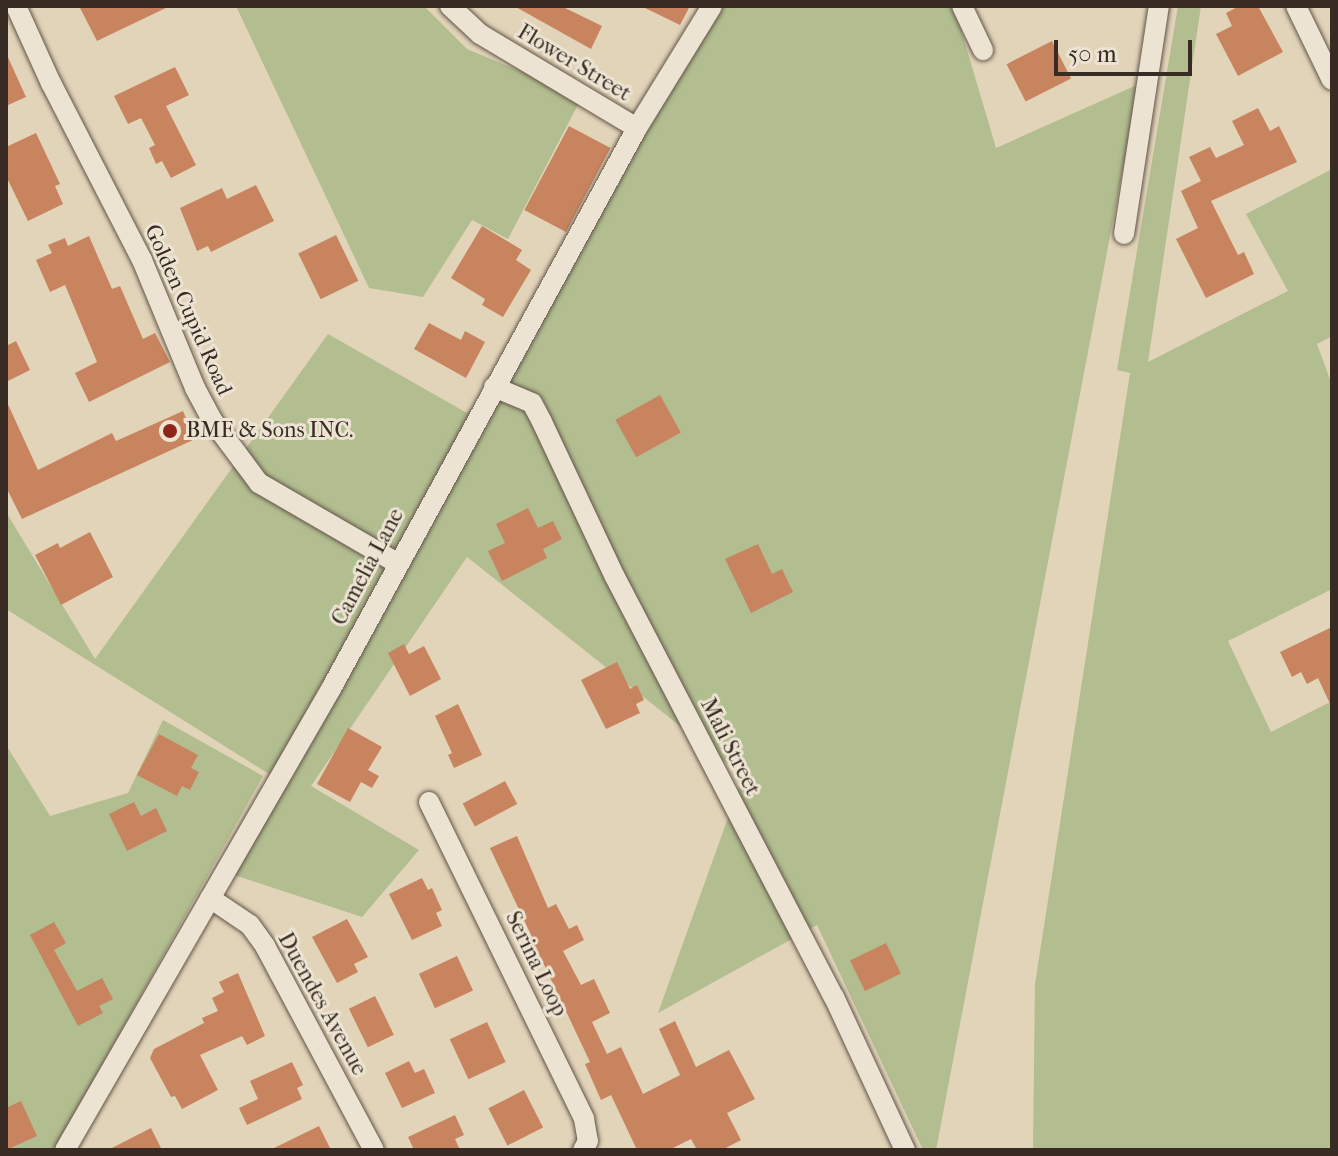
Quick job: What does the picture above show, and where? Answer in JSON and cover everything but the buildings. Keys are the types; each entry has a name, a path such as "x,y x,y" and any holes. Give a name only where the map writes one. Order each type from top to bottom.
{"street":[{"name":"Golden Cupid Road","path":"16,6 51,83 141,257 195,388 212,420 259,483 397,563"},
{"name":"Flower Street","path":"450,6 480,34 637,128"},
{"name":"Camelia Lane","path":"65,1150 332,687 637,128 712,6"},
{"path":"962,6 983,50"},
{"path":"1124,234 1159,6"},
{"path":"1296,6 1332,80"},
{"name":"Mali Street","path":"494,387 532,403 615,577 834,997 905,1150"},
{"name":"Serina Loop","path":"429,802 584,1119 588,1147"},
{"name":"Duendes Avenue","path":"210,898 250,925 265,946 374,1150"}],"green space":[{"path":"236,6 424,6 467,49 582,97 508,239 472,220 423,297 369,288"},
{"path":"712,6 954,6 996,148 1139,84 936,1150 923,1150 817,925 658,1013 743,776 467,557 311,786 419,850 362,917 225,872 277,779 6,609 6,512 95,659 328,334 467,413 494,387"},
{"path":"1178,6 1201,6 1148,362 1288,291 1246,214 1332,169 1332,336 1317,344 1332,385 1332,589 1228,641 1271,732 1332,701 1332,1150 1033,1150 1035,984 1130,373 1117,370"},
{"path":"163,720 263,776 55,1150 6,1150 6,745 50,816 128,793"}],"place":[{"name":"BME & Sons INC.","path":"170,431"}]}
